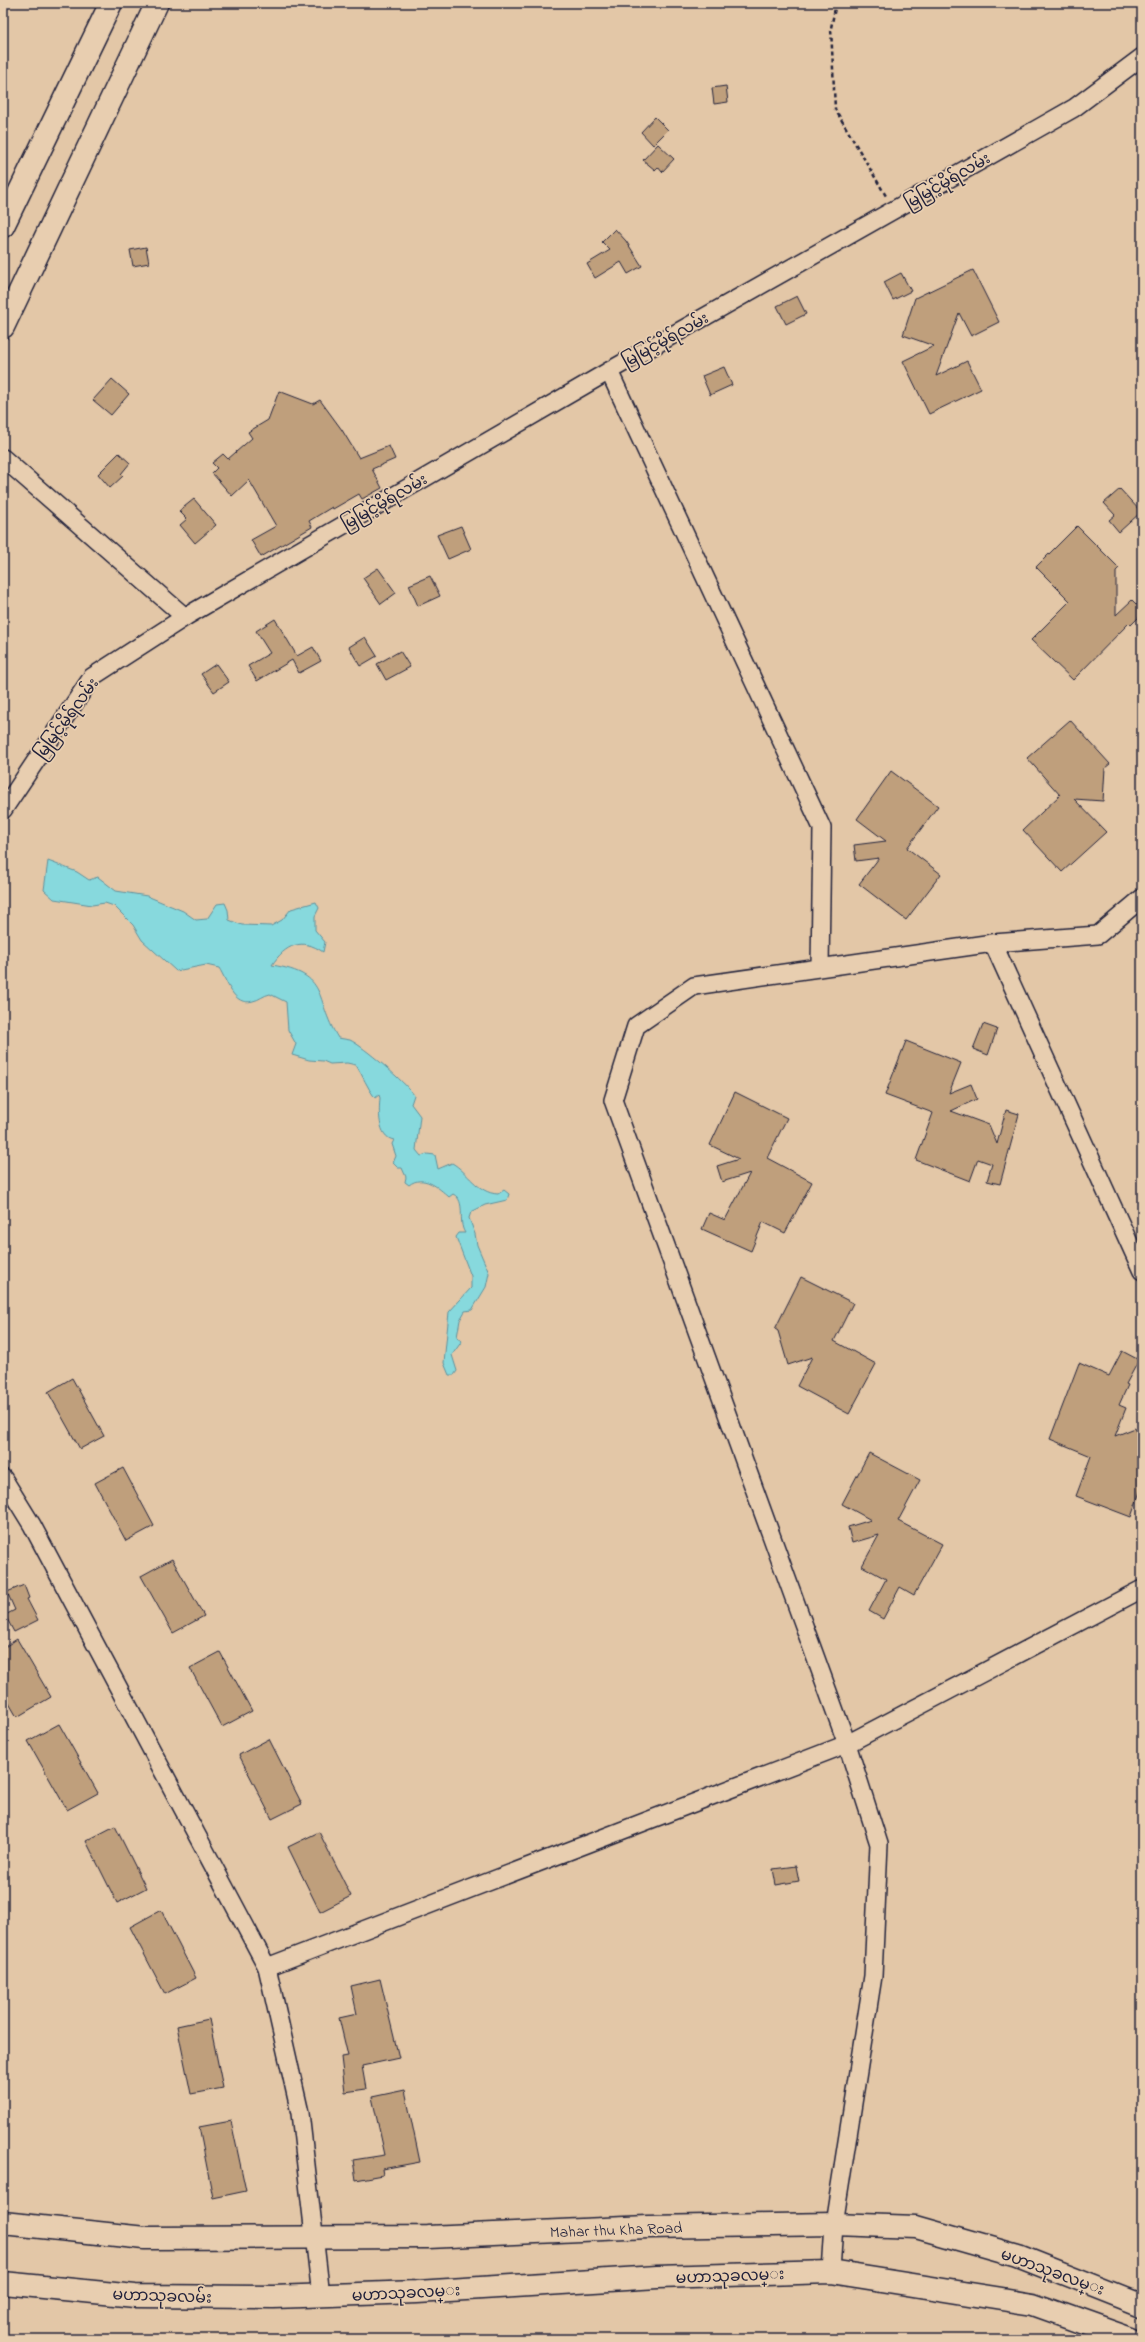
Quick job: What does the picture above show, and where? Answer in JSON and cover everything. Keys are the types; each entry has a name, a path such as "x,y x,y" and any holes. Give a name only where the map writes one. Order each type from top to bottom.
{"main road":[{"path":"3,226 111,3"},
{"path":"3,327 157,3"},
{"path":"3,2223 145,2238 316,2238"},
{"name":"Mahar thu Kha Road","path":"316,2238 428,2237 648,2227 834,2224 916,2227"},
{"name":"မဟာသုခလမ္း","path":"916,2227 1018,2256 1142,2305"},
{"name":"မဟာသုခလမ္း","path":"321,2296 417,2292 658,2277 831,2272 1032,2304 1095,2324 1131,2339"},
{"name":"မဟာသုခလမ်း","path":"3,2283 135,2296 321,2296"}],"street":[{"name":"မြမြင့်မိုရ်လမ်း","path":"3,810 92,677 185,617 609,371 1074,108 1142,57"},
{"path":"609,371 822,828 820,967"},
{"path":"3,458 185,617"},
{"path":"831,2272 834,2224 873,1976 879,1844 847,1744 613,1100 636,1026 694,986 993,942 1098,935 1142,898"},
{"path":"993,942 1142,1271"},
{"path":"3,1478 32,1525 267,1967 300,2113 316,2238 321,2296"},
{"path":"267,1967 847,1744 1142,1589"}],"path":[{"path":"836,3 831,28 835,109 894,210"}],"water":[{"path":"48,861 77,872 89,880 98,877 116,891 147,896 183,911 196,920 207,919 217,904 225,903 228,910 229,920 242,925 271,926 282,920 291,909 316,902 319,908 315,916 315,930 325,942 323,952 308,945 294,945 282,952 272,965 291,969 304,975 312,982 318,990 330,1024 338,1038 350,1040 364,1049 394,1074 414,1095 411,1104 420,1116 416,1150 421,1156 427,1154 435,1155 438,1169 452,1163 484,1190 498,1194 504,1190 509,1194 507,1200 485,1205 471,1212 469,1218 475,1234 477,1245 489,1273 486,1287 472,1310 465,1311 460,1320 457,1337 462,1341 452,1355 457,1371 454,1375 449,1375 444,1363 449,1312 471,1288 471,1276 456,1237 459,1233 465,1233 462,1223 460,1201 453,1194 449,1197 440,1189 425,1181 414,1182 409,1185 405,1182 406,1177 402,1168 398,1168 393,1163 396,1156 392,1144 394,1140 388,1138 382,1129 380,1122 379,1095 375,1098 356,1065 347,1063 330,1064 323,1061 309,1060 292,1055 296,1044 288,1030 286,1002 270,994 253,1001 246,1002 240,1000 232,991 219,968 206,965 176,971 142,940 133,925 114,906 105,903 92,905 54,899 44,890"}],"building":[{"path":"726,86 728,102 714,104 712,88"},
{"path":"655,117 668,130 653,145 641,132"},
{"path":"658,144 674,159 662,172 658,167 655,170 643,160"},
{"path":"615,229 626,241 642,266 628,274 621,262 595,278 587,264 610,250 602,242"},
{"path":"146,247 149,263 133,266 130,250"},
{"path":"973,270 999,322 971,336 959,313 936,376 967,361 981,389 929,414 903,361 934,346 903,335 915,298"},
{"path":"901,273 911,291 893,300 884,282"},
{"path":"797,296 806,314 786,324 777,306"},
{"path":"724,367 732,385 710,395 702,376"},
{"path":"112,379 129,394 111,415 93,400"},
{"path":"279,391 313,404 320,400 342,430 359,458 389,446 395,459 372,469 382,488 362,499 359,494 333,509 332,507 309,521 312,527 261,557 251,540 276,526 249,480 232,496 212,473 217,468 212,463 223,454 228,459 252,438 248,432 268,420"},
{"path":"119,453 130,463 121,474 123,476 110,488 98,474"},
{"path":"1120,489 1141,512 1119,532 1109,520 1115,515 1104,503"},
{"path":"194,499 216,525 195,543 180,525 187,519 179,511"},
{"path":"461,526 471,549 448,559 437,535"},
{"path":"1077,526 1119,568 1116,571 1116,615 1132,600 1142,610 1142,614 1131,625 1129,623 1073,680 1031,640 1070,601 1036,567"},
{"path":"378,568 396,593 381,604 363,578"},
{"path":"430,576 440,596 418,606 409,585"},
{"path":"275,619 297,656 313,647 321,661 299,673 292,660 257,681 248,666 270,653 256,631"},
{"path":"365,637 377,656 360,666 349,647"},
{"path":"400,651 410,667 386,680 377,664"},
{"path":"216,664 229,682 214,692 201,674"},
{"path":"1070,720 1110,764 1105,768 1103,801 1074,799 1106,832 1062,872 1023,830 1060,795 1027,758"},
{"path":"891,771 938,806 907,848 941,874 906,920 859,884 879,858 856,861 854,845 886,841 857,819"},
{"path":"983,1024 997,1029 988,1055 973,1049"},
{"path":"906,1041 961,1063 949,1093 971,1084 977,1099 951,1111 989,1125 997,1144 1006,1110 1019,1114 1000,1184 987,1181 992,1164 978,1159 970,1181 916,1160 933,1113 885,1095"},
{"path":"735,1092 787,1118 767,1158 812,1182 785,1233 763,1222 751,1251 702,1229 709,1213 725,1220 750,1173 722,1182 717,1166 739,1159 710,1145"},
{"path":"801,1277 853,1303 834,1341 876,1364 849,1414 797,1386 812,1357 788,1365 778,1331 775,1329"},
{"path":"1122,1351 1139,1360 1126,1384 1128,1385 1119,1405 1126,1408 1115,1436 1135,1428 1142,1444 1142,1486 1131,1517 1076,1496 1091,1456 1050,1439 1079,1363 1109,1376"},
{"path":"72,1378 104,1436 80,1449 48,1392"},
{"path":"869,1453 920,1480 898,1521 942,1544 914,1595 900,1587 883,1619 869,1611 886,1579 862,1566 879,1535 852,1543 848,1527 871,1520 842,1504"},
{"path":"123,1468 154,1526 126,1541 95,1483"},
{"path":"172,1559 204,1616 173,1633 141,1576"},
{"path":"24,1585 29,1598 27,1599 38,1620 14,1632 5,1615 15,1610 7,1592"},
{"path":"17,1639 51,1697 17,1717 3,1693 3,1648"},
{"path":"220,1652 252,1711 222,1727 190,1668"},
{"path":"59,1724 98,1793 67,1810 28,1741"},
{"path":"269,1739 302,1804 272,1819 239,1755"},
{"path":"115,1826 146,1888 117,1903 86,1841"},
{"path":"319,1832 351,1896 320,1912 288,1847"},
{"path":"796,1866 799,1881 776,1885 773,1869"},
{"path":"161,1910 196,1978 165,1994 130,1927"},
{"path":"380,1979 399,2058 362,2066 366,2089 345,2092 341,2057 348,2056 339,2018 357,2014 351,1986"},
{"path":"209,2019 223,2088 191,2094 177,2026"},
{"path":"405,2090 420,2162 382,2169 383,2175 356,2180 353,2160 385,2155 372,2097"},
{"path":"231,2121 246,2191 213,2198 199,2127"}]}
